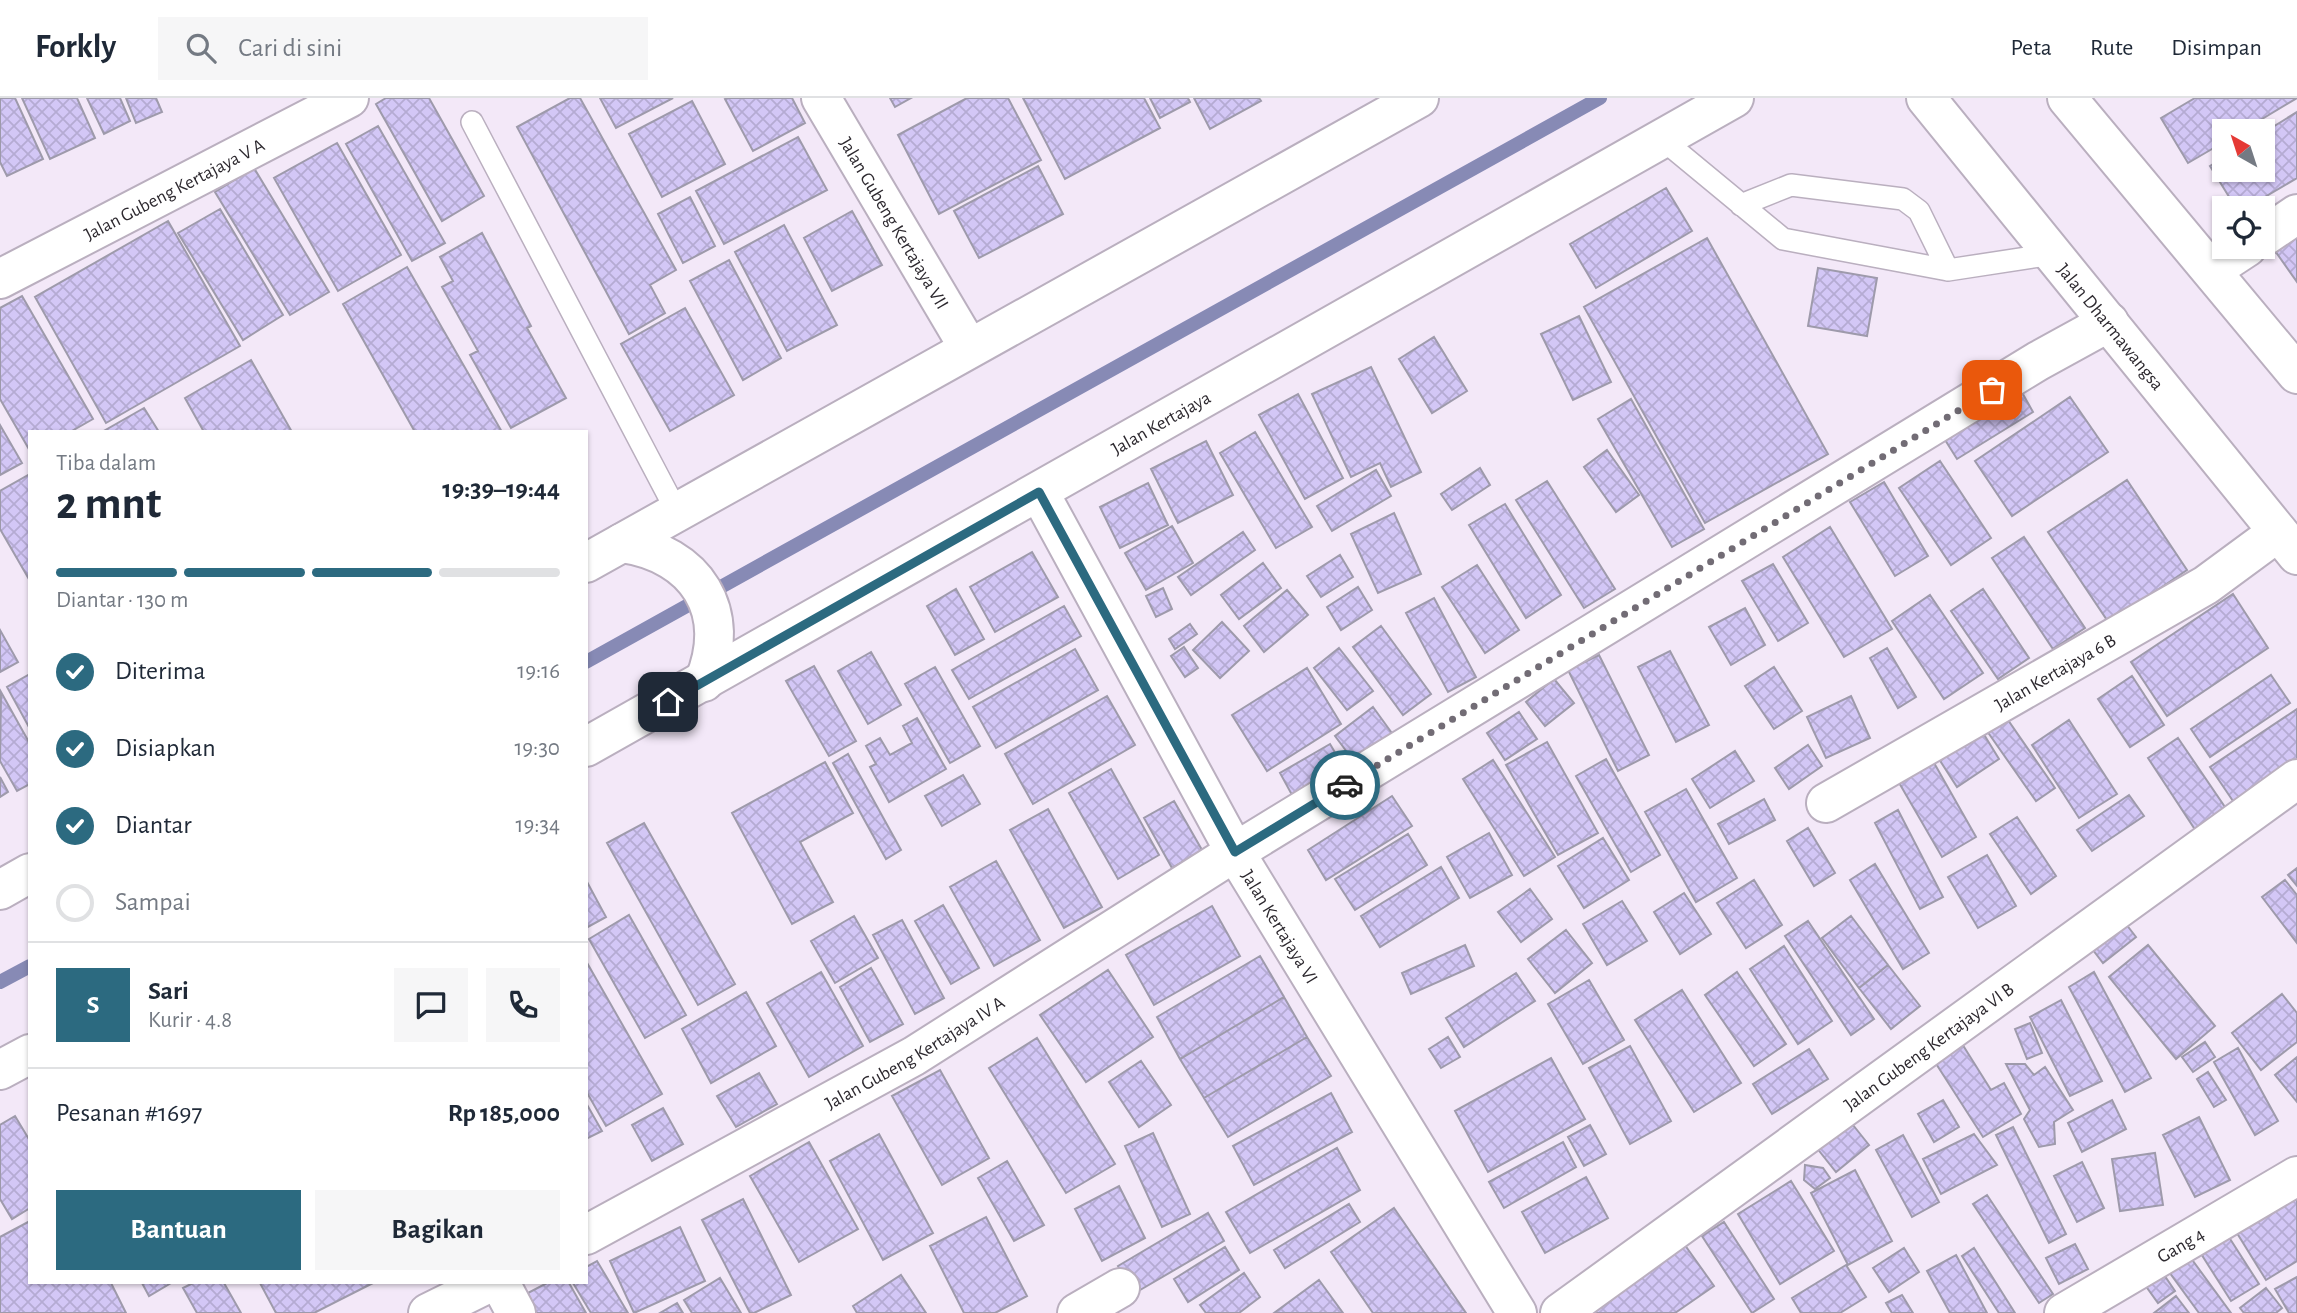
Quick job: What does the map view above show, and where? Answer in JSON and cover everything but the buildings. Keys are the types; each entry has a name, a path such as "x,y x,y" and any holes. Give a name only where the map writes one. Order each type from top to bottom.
{"street":[{"name":"Jalan Gubeng Kertajaya V A","path":"0,279 349,98"},
{"name":"Jalan Gubeng Kertajaya VII","path":"821,98 969,348"},
{"path":"588,562 1419,98"},
{"name":"Jalan Kertajaya","path":"588,746 1734,98"},
{"name":"Jalan Dharmawangsa","path":"1926,98 2288,543"},
{"path":"2067,98 2297,374"},
{"path":"2275,229 2297,214"},
{"path":"2212,270 2229,259"},
{"name":"Jalan Gubeng Kertajaya IV A","path":"588,1234 914,1056 1235,852 2026,368 2109,322"},
{"name":"Jalan Kertajaya VI","path":"1039,492 1235,852 1517,1313"},
{"path":"622,542 645,546 668,555 687,570 702,589 712,612 715,635 713,660 704,682"},
{"name":"Jalan Kertajaya 6 B","path":"1826,803 2206,585 2288,543"},
{"name":"Jalan Gubeng Kertajaya VI B","path":"1560,1313 2297,779"},
{"path":"0,890 28,874"},
{"path":"0,1070 28,1055"},
{"name":"Gang 4","path":"2064,1313 2297,1176"},
{"path":"428,1313 487,1284"},
{"path":"501,1284 516,1313"},
{"path":"1077,1313 1120,1288"}],"lane":[{"path":"472,121 677,512"},
{"path":"1662,139 1783,239 1948,270 2053,254"},
{"path":"1741,205 1791,185 1903,199 1919,211 1948,270"}],"waterway":[{"path":"588,661 1600,98"},
{"path":"0,982 28,967"}],"way so far":[{"path":"1345,785 1992,390"}],"route":[{"path":"668,702 1039,492 1235,852 1345,785"}]}
